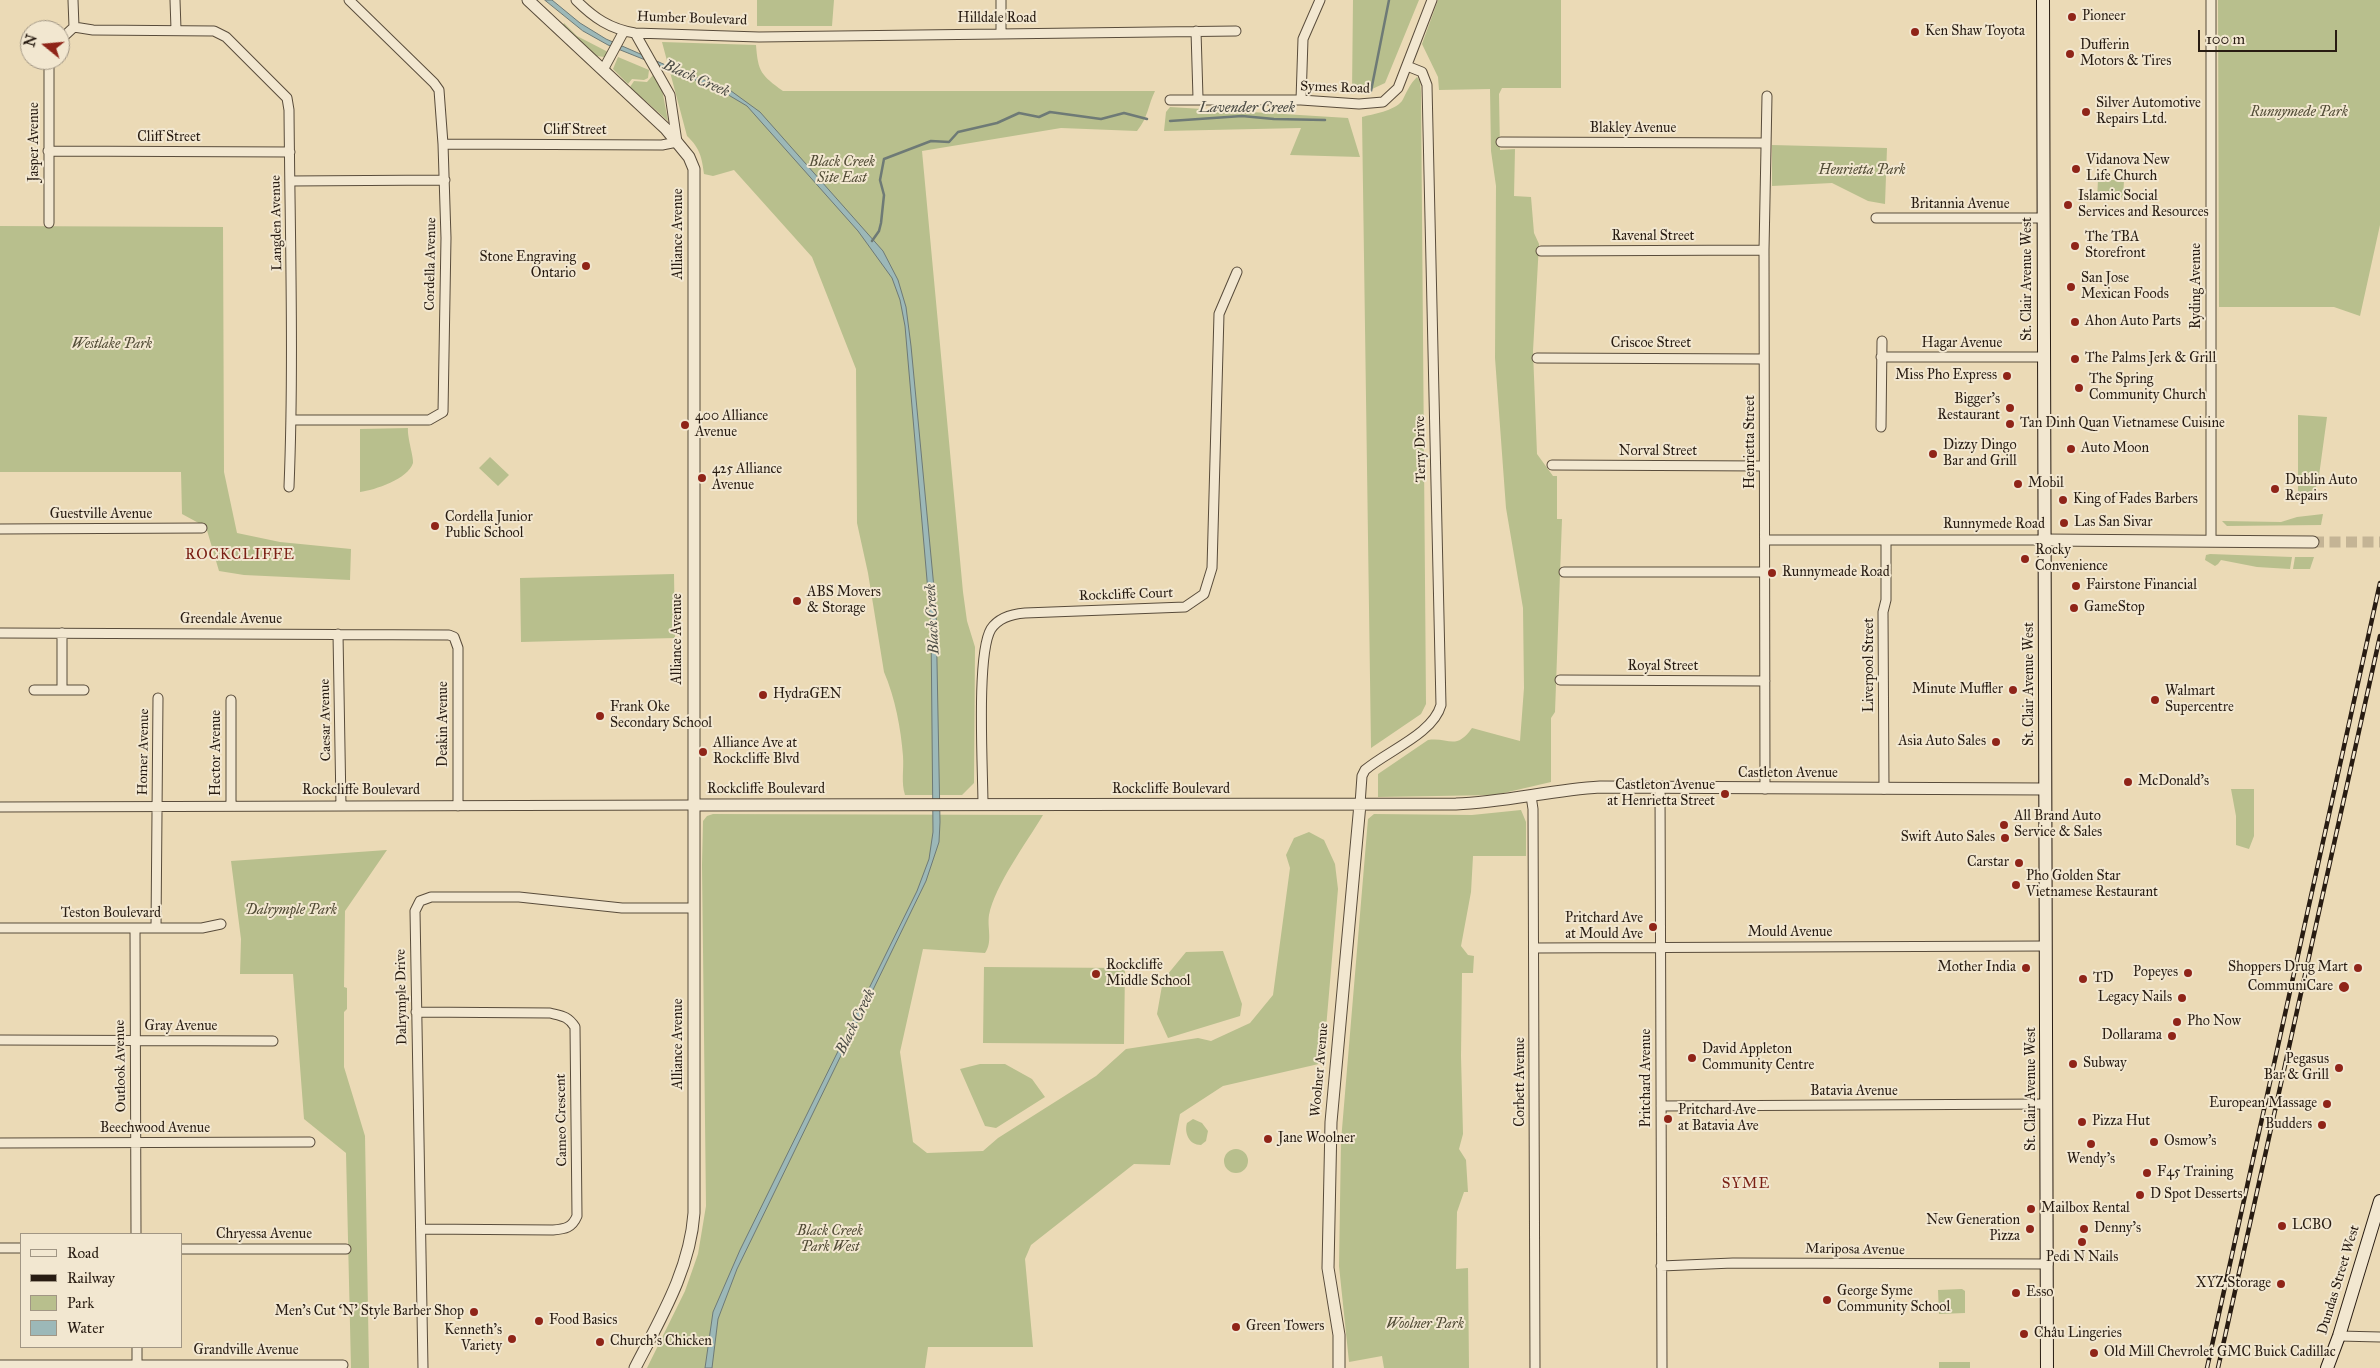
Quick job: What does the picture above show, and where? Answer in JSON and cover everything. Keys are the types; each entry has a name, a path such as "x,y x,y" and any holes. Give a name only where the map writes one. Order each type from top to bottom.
{"main road":[{"name":"St. Clair Avenue West","path":"2043,0 2047,1368"},
{"name":"Dundas Street West","path":"2327,1368 2377,1222 2380,1201"}],"street":[{"path":"70,31 74,27 73,0"},
{"path":"175,0 176,29"},
{"name":"Cordella Avenue","path":"292,420 429,420 443,412 445,180 439,90 349,0"},
{"path":"528,0 666,129 677,142"},
{"name":"Humber Boulevard","path":"576,0 602,23 622,36 635,33 759,37"},
{"path":"1000,0 1001,32"},
{"path":"1301,100 1303,38 1320,0"},
{"name":"Symes Road","path":"1170,100 1198,98 1301,100 1359,104 1383,102 1398,88 1432,0"},
{"name":"Ryding Avenue","path":"2211,0 2211,541"},
{"name":"Langden Avenue","path":"74,27 93,30 176,29 214,31 226,38 287,98 290,110 292,420 289,487"},
{"path":"1196,31 1198,98"},
{"name":"Hilldale Road","path":"759,37 1001,32 1236,31"},
{"name":"Alliance Avenue","path":"635,33 670,95 677,142 689,157 694,169 695,184 693,1230 677,1284 635,1368"},
{"path":"603,70 622,36"},
{"name":"Terry Drive","path":"1360,804 1364,770 1428,726 1438,714 1441,705 1427,85 1422,72 1407,66"},
{"name":"Jasper Avenue","path":"49,70 49,223"},
{"name":"Henrietta Street","path":"1766,789 1764,250 1767,96"},
{"name":"Cliff Street","path":"443,144 662,145 677,142"},
{"name":"Blakley Avenue","path":"1501,142 1766,143"},
{"name":"Cliff Street","path":"48,151 290,152"},
{"path":"290,182 445,180"},
{"name":"Britannia Avenue","path":"1876,218 2043,218"},
{"name":"Ravenal Street","path":"1541,251 1764,250"},
{"name":"Rockcliffe Court","path":"983,805 983,654 992,628 1001,619 1014,614 1024,613 1185,607 1204,594 1212,568 1219,314 1237,272"},
{"path":"1881,427 1882,342"},
{"name":"Hagar Avenue","path":"1881,357 2044,358"},
{"name":"Criscoe Street","path":"1537,358 1764,359"},
{"name":"Norval Street","path":"1552,466 1764,466"},
{"name":"Guestville Avenue","path":"0,529 202,528"},
{"name":"Runnymede Road","path":"1765,540 2314,542"},
{"name":"Liverpool Street","path":"1884,789 1883,612 1886,600 1886,541"},
{"path":"1564,572 1765,572"},
{"name":"Greendale Avenue","path":"0,633 449,634 454,637 457,643"},
{"path":"62,633 62,690"},
{"name":"Caesar Avenue","path":"338,634 341,806"},
{"name":"Deakin Avenue","path":"457,643 458,806"},
{"name":"Royal Street","path":"1560,680 1765,681"},
{"path":"34,690 84,690"},
{"name":"Homer Avenue","path":"156,806 158,698"},
{"name":"Hector Avenue","path":"231,700 231,806"},
{"name":"Castleton Avenue","path":"1531,796 1563,789 2045,789"},
{"name":"Pritchard Avenue","path":"1660,789 1662,1368"},
{"name":"Rockcliffe Boulevard","path":"0,807 1456,804 1488,803 1531,796"},
{"name":"Corbett Avenue","path":"1531,796 1533,809 1535,948 1535,1368"},
{"name":"Woolner Avenue","path":"1339,1368 1339,1335 1328,1268 1330,1128 1360,804"},
{"path":"156,806 156,928"},
{"name":"Dalrymple Drive","path":"423,1368 415,911 420,901 431,897 518,897 622,908 694,908"},
{"name":"Teston Boulevard","path":"0,928 202,928 221,924"},
{"name":"Outlook Avenue","path":"135,928 136,1233"},
{"name":"Mould Avenue","path":"1535,948 2046,946"},
{"name":"Cameo Crescent","path":"416,1012 550,1013 565,1016 570,1019 575,1027 576,1216 572,1224 568,1228 553,1230 421,1229"},
{"name":"Gray Avenue","path":"0,1040 273,1041"},
{"name":"Batavia Avenue","path":"1661,1106 2046,1104"},
{"name":"Beechwood Avenue","path":"0,1143 310,1142"},
{"path":"0,1248 20,1248"},
{"name":"Chryessa Avenue","path":"182,1249 346,1249"},
{"name":"Mariposa Avenue","path":"1661,1266 1734,1262 1967,1265 2048,1264"},
{"path":"2339,1336 2380,1337"},
{"path":"137,1348 137,1367"},
{"name":"Grandville Avenue","path":"0,1365 137,1367 343,1365"}],"green space":[{"path":"757,0 834,0 832,26 757,26"},
{"path":"1353,0 1419,0 1385,83 1370,90 1352,92"},
{"path":"1438,0 1561,0 1561,88 1502,88 1499,94 1500,150 1515,149 1514,196 1531,197 1534,233 1539,244 1533,351 1537,454 1553,476 1557,476 1557,519 1562,519 1555,712 1551,718 1551,782 1495,795 1378,797 1378,774 1428,740 1457,741 1472,728 1520,741 1524,688 1523,608 1506,508 1495,358 1496,186 1491,151 1490,89 1439,90 1438,77 1422,44"},
{"name":"Runnymede Park","path":"2218,0 2380,0 2380,225 2360,316 2334,307 2219,307"},
{"path":"564,23 577,36 608,52 604,57 597,56 563,25"},
{"name":"Black Creek Site East","path":"662,42 756,45 758,61 762,72 765,77 783,91 1155,91 1146,116 1137,131 1061,128 922,151 963,592 967,621 975,647 974,783 962,795 905,795 899,724 884,672 868,573 857,523 856,369 812,257 734,170 713,176 704,174 700,154 687,136"},
{"path":"618,57 649,70 648,78 644,80 632,79 628,84 613,69"},
{"path":"653,75 662,89 668,121 630,87 634,81 647,82"},
{"path":"1417,77 1420,81 1421,92 1426,704 1421,714 1371,748 1362,117 1394,107 1402,101"},
{"path":"1170,107 1348,118 1360,157 1290,155 1301,128 1164,131 1166,112"},
{"name":"Henrietta Park","path":"1772,145 1887,148 1885,204 1868,201 1832,183 1772,186"},
{"path":"2098,180 2124,180 2123,199 2097,199"},
{"name":"Westlake Park","path":"0,226 223,227 224,472 237,533 280,542 351,549 350,580 244,575 219,571 206,527 182,514 181,472 0,472"},
{"path":"2298,415 2327,417 2318,483 2314,490 2298,496"},
{"path":"408,428 413,460 410,469 390,483 360,492 360,429"},
{"path":"490,457 509,475 498,486 479,468"},
{"path":"2323,514 2321,525 2227,526 2222,521 2281,522 2297,517"},
{"path":"2206,555 2292,557 2290,569 2257,567 2221,560 2215,566 2205,560"},
{"path":"2295,557 2314,557 2310,569 2293,569"},
{"path":"674,574 675,638 521,642 520,578"},
{"path":"2231,789 2254,789 2254,836 2249,849 2236,845 2236,816"},
{"name":"Woolner Park","path":"1521,810 1526,822 1526,856 1473,856 1471,892 1461,946 1468,955 1474,956 1473,973 1462,973 1461,1056 1463,1134 1459,1149 1466,1160 1468,1192 1464,1192 1457,1212 1456,1269 1468,1268 1469,1368 1384,1368 1382,1356 1349,1362 1339,1266 1341,1141 1368,819 1374,814 1472,815"},
{"name":"Black Creek Park West","path":"713,814 1043,815 1012,864 992,903 989,915 989,944 985,953 923,949 900,1052 913,1142 927,1153 983,1151 998,1138 1096,1076 1126,1049 1198,1038 1211,1041 1250,1023 1273,995 1290,868 1286,855 1294,838 1309,832 1324,840 1335,864 1338,889 1323,1063 1223,1086 1180,1114 1170,1165 1134,1164 1031,1245 1025,1259 1033,1347 928,1347 925,1368 647,1368 685,1291 698,1254 706,1206 702,865 703,821 707,816"},
{"name":"Dalrymple Park","path":"387,850 345,911 344,987 347,988 347,1009 344,1012 344,1067 365,1136 369,1368 351,1368 346,1153 304,1119 293,974 240,974 241,939 231,861"},
{"path":"1223,951 1242,1004 1240,1016 1168,1038 1157,1014 1163,980 1186,952"},
{"path":"984,967 1125,968 1124,1044 983,1043"},
{"path":"980,1064 1005,1064 1032,1079 1045,1097 996,1128 985,1126 960,1069"},
{"path":"1193,1119 1202,1123 1208,1131 1206,1141 1201,1145 1193,1143 1188,1138 1187,1123"},
{"path":"1236,1149 1245,1152 1248,1161 1245,1170 1236,1173 1227,1170 1224,1161 1227,1152"},
{"path":"1962,1289 1965,1291 1965,1313 1939,1314 1938,1290"},
{"path":"1939,1362 1970,1362 1970,1368 1939,1368"}],"water":[{"name":"Black Creek","path":"545,0 552,0 580,23 606,39 684,73 727,88 760,112 883,251 898,280 906,307 911,346 936,609 939,842 926,881 737,1269 718,1319 712,1368 705,1368 713,1312 740,1250 917,891 929,859 933,832 931,626 905,326 900,300 892,278 858,231 747,106 720,90 608,45 583,31"}],"waterway":[{"name":"Lavender Creek","path":"1371,91 1389,0"},
{"name":"Lavender Creek","path":"872,241 879,231 881,223 884,195 880,180 884,159 931,141 949,142 958,132 997,123 1019,113 1039,117 1050,112 1101,119 1124,113 1147,119"},
{"name":"Lavender Creek","path":"1170,121 1242,116 1325,120"}],"tunnel":[{"path":"2313,542 2380,542"}],"railway":[{"path":"2207,1368 2380,583"},
{"path":"2218,1368 2380,636"}],"place":[{"name":"Pioneer","path":"2072,17"},
{"name":"Ken Shaw Toyota","path":"1915,32"},
{"name":"Dufferin Motors & Tires","path":"2070,54"},
{"name":"Silver Automotive Repairs Ltd.","path":"2086,112"},
{"name":"Vidanova New Life Church","path":"2076,169"},
{"name":"Islamic Social Services and Resources","path":"2068,205"},
{"name":"The TBA Storefront","path":"2075,246"},
{"name":"Stone Engraving Ontario","path":"586,266"},
{"name":"San Jose Mexican Foods","path":"2071,287"},
{"name":"Ahon Auto Parts","path":"2075,322"},
{"name":"The Palms Jerk & Grill","path":"2075,359"},
{"name":"Miss Pho Express","path":"2007,376"},
{"name":"The Spring Community Church","path":"2079,388"},
{"name":"Bigger’s Restaurant","path":"2010,408"},
{"name":"Tan Dinh Quan Vietnamese Cuisine","path":"2010,424"},
{"name":"400 Alliance Avenue","path":"685,425"},
{"name":"Auto Moon","path":"2071,449"},
{"name":"Dizzy Dingo Bar and Grill","path":"1933,454"},
{"name":"425 Alliance Avenue","path":"702,478"},
{"name":"Mobil","path":"2018,484"},
{"name":"Dublin Auto Repairs","path":"2275,489"},
{"name":"King of Fades Barbers","path":"2063,500"},
{"name":"Las San Sivar","path":"2064,523"},
{"name":"Cordella Junior Public School","path":"435,526"},
{"name":"Rocky Convenience","path":"2025,559"},
{"name":"Runnymeade Road","path":"1772,573"},
{"name":"Fairstone Financial","path":"2076,586"},
{"name":"ABS Movers & Storage","path":"797,601"},
{"name":"GameStop","path":"2074,608"},
{"name":"Minute Muffler","path":"2013,690"},
{"name":"HydraGEN","path":"763,695"},
{"name":"Walmart Supercentre","path":"2155,700"},
{"name":"Frank Oke Secondary School","path":"600,716"},
{"name":"Asia Auto Sales","path":"1996,742"},
{"name":"Alliance Ave at Rockcliffe Blvd","path":"703,752"},
{"name":"McDonald's","path":"2128,782"},
{"name":"Castleton Avenue at Henrietta Street","path":"1725,794"},
{"name":"All Brand Auto Service & Sales","path":"2004,825"},
{"name":"Swift Auto Sales","path":"2005,838"},
{"name":"Carstar","path":"2019,863"},
{"name":"Pho Golden Star Vietnamese Restaurant","path":"2016,885"},
{"name":"Pritchard Ave at Mould Ave","path":"1653,927"},
{"name":"Mother India","path":"2026,968"},
{"name":"Shoppers Drug Mart","path":"2358,968"},
{"name":"Popeyes","path":"2188,973"},
{"name":"Rockcliffe Middle School","path":"1096,974"},
{"name":"TD","path":"2083,979"},
{"name":"CommuniCare","path":"2344,987"},
{"name":"Legacy Nails","path":"2182,998"},
{"name":"Pho Now","path":"2177,1022"},
{"name":"Dollarama","path":"2172,1036"},
{"name":"David Appleton Community Centre","path":"1692,1058"},
{"name":"Subway","path":"2073,1064"},
{"name":"Pegasus Bar & Grill","path":"2339,1068"},
{"name":"European Massage","path":"2327,1104"},
{"name":"Pritchard Ave at Batavia Ave","path":"1668,1119"},
{"name":"Pizza Hut","path":"2082,1122"},
{"name":"Budders","path":"2322,1125"},
{"name":"Jane Woolner","path":"1268,1139"},
{"name":"Osmow's","path":"2154,1142"},
{"name":"Wendy's","path":"2091,1144"},
{"name":"F45 Training","path":"2147,1173"},
{"name":"D Spot Desserts","path":"2140,1195"},
{"name":"Mailbox Rental","path":"2031,1209"},
{"name":"LCBO","path":"2282,1226"},
{"name":"New Generation Pizza","path":"2030,1229"},
{"name":"Denny's","path":"2084,1229"},
{"name":"Pedi N Nails","path":"2082,1242"},
{"name":"XYZ Storage","path":"2281,1284"},
{"name":"Esso","path":"2016,1293"},
{"name":"George Syme Community School","path":"1827,1300"},
{"name":"Men’s Cut ‘N’ Style Barber Shop","path":"474,1312"},
{"name":"Food Basics","path":"539,1321"},
{"name":"Green Towers","path":"1236,1327"},
{"name":"Châu Lingeries","path":"2024,1334"},
{"name":"Kenneth's Variety","path":"512,1339"},
{"name":"Church's Chicken","path":"600,1342"},
{"name":"Old Mill Chevrolet GMC Buick Cadillac","path":"2094,1353"}],"district":[{"name":"ROCKCLIFFE","path":"240,555"},
{"name":"SYME","path":"1746,1184"}]}
